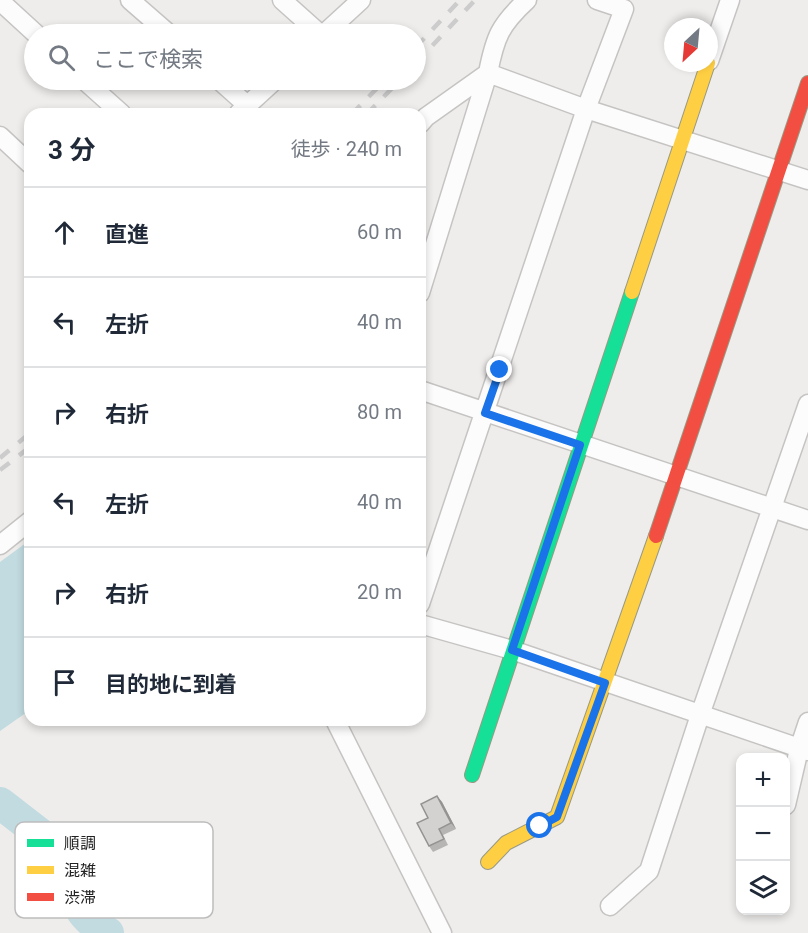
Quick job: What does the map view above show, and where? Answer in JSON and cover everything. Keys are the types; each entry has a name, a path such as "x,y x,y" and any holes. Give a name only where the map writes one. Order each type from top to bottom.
{"street":[{"path":"130,0 157,24"},
{"path":"282,0 310,24"},
{"path":"333,24 361,0"},
{"path":"426,274 488,73 494,42 508,17 527,0"},
{"path":"426,586 586,110 624,9 597,0"},
{"path":"718,35 730,0"},
{"path":"0,2 25,24"},
{"path":"472,775 706,72"},
{"path":"488,73 586,110 808,180"},
{"path":"426,117 488,73"},
{"path":"488,862 506,843 557,817 677,476 808,83"},
{"path":"95,90 115,108"},
{"path":"227,90 241,108"},
{"path":"245,108 264,90"},
{"path":"0,136 24,158"},
{"path":"426,392 808,520"},
{"path":"610,906 649,871 700,714 808,404"},
{"path":"0,545 24,526"},
{"path":"426,626 512,650 804,750"},
{"path":"790,793 804,750 808,722"},
{"path":"338,726 442,933"}],"water":[{"path":"24,544 24,714 0,731 0,562"},
{"path":"0,796 32,822 16,822 0,809"}],"building":[{"path":"437,796 451,823 439,829 444,839 429,846 417,823 428,818 421,804"}],"waterway":[{"path":"0,803 25,822"},
{"path":"88,918 108,933"}],"railway":[{"path":"426,36 460,0"},
{"path":"426,52 475,0"},
{"path":"358,108 375,90"},
{"path":"373,108 390,90"},
{"path":"0,458 24,438"},
{"path":"0,470 24,452"}],"traffic: fast":[{"path":"472,775 632,292"}],"traffic: slow":[{"path":"632,292 705,72"},
{"path":"488,862 506,843 557,817 656,536"}],"traffic: jam":[{"path":"656,536 808,83"}],"route":[{"path":"500,370 485,413 580,445 512,650 605,683 557,817 540,826"}]}
